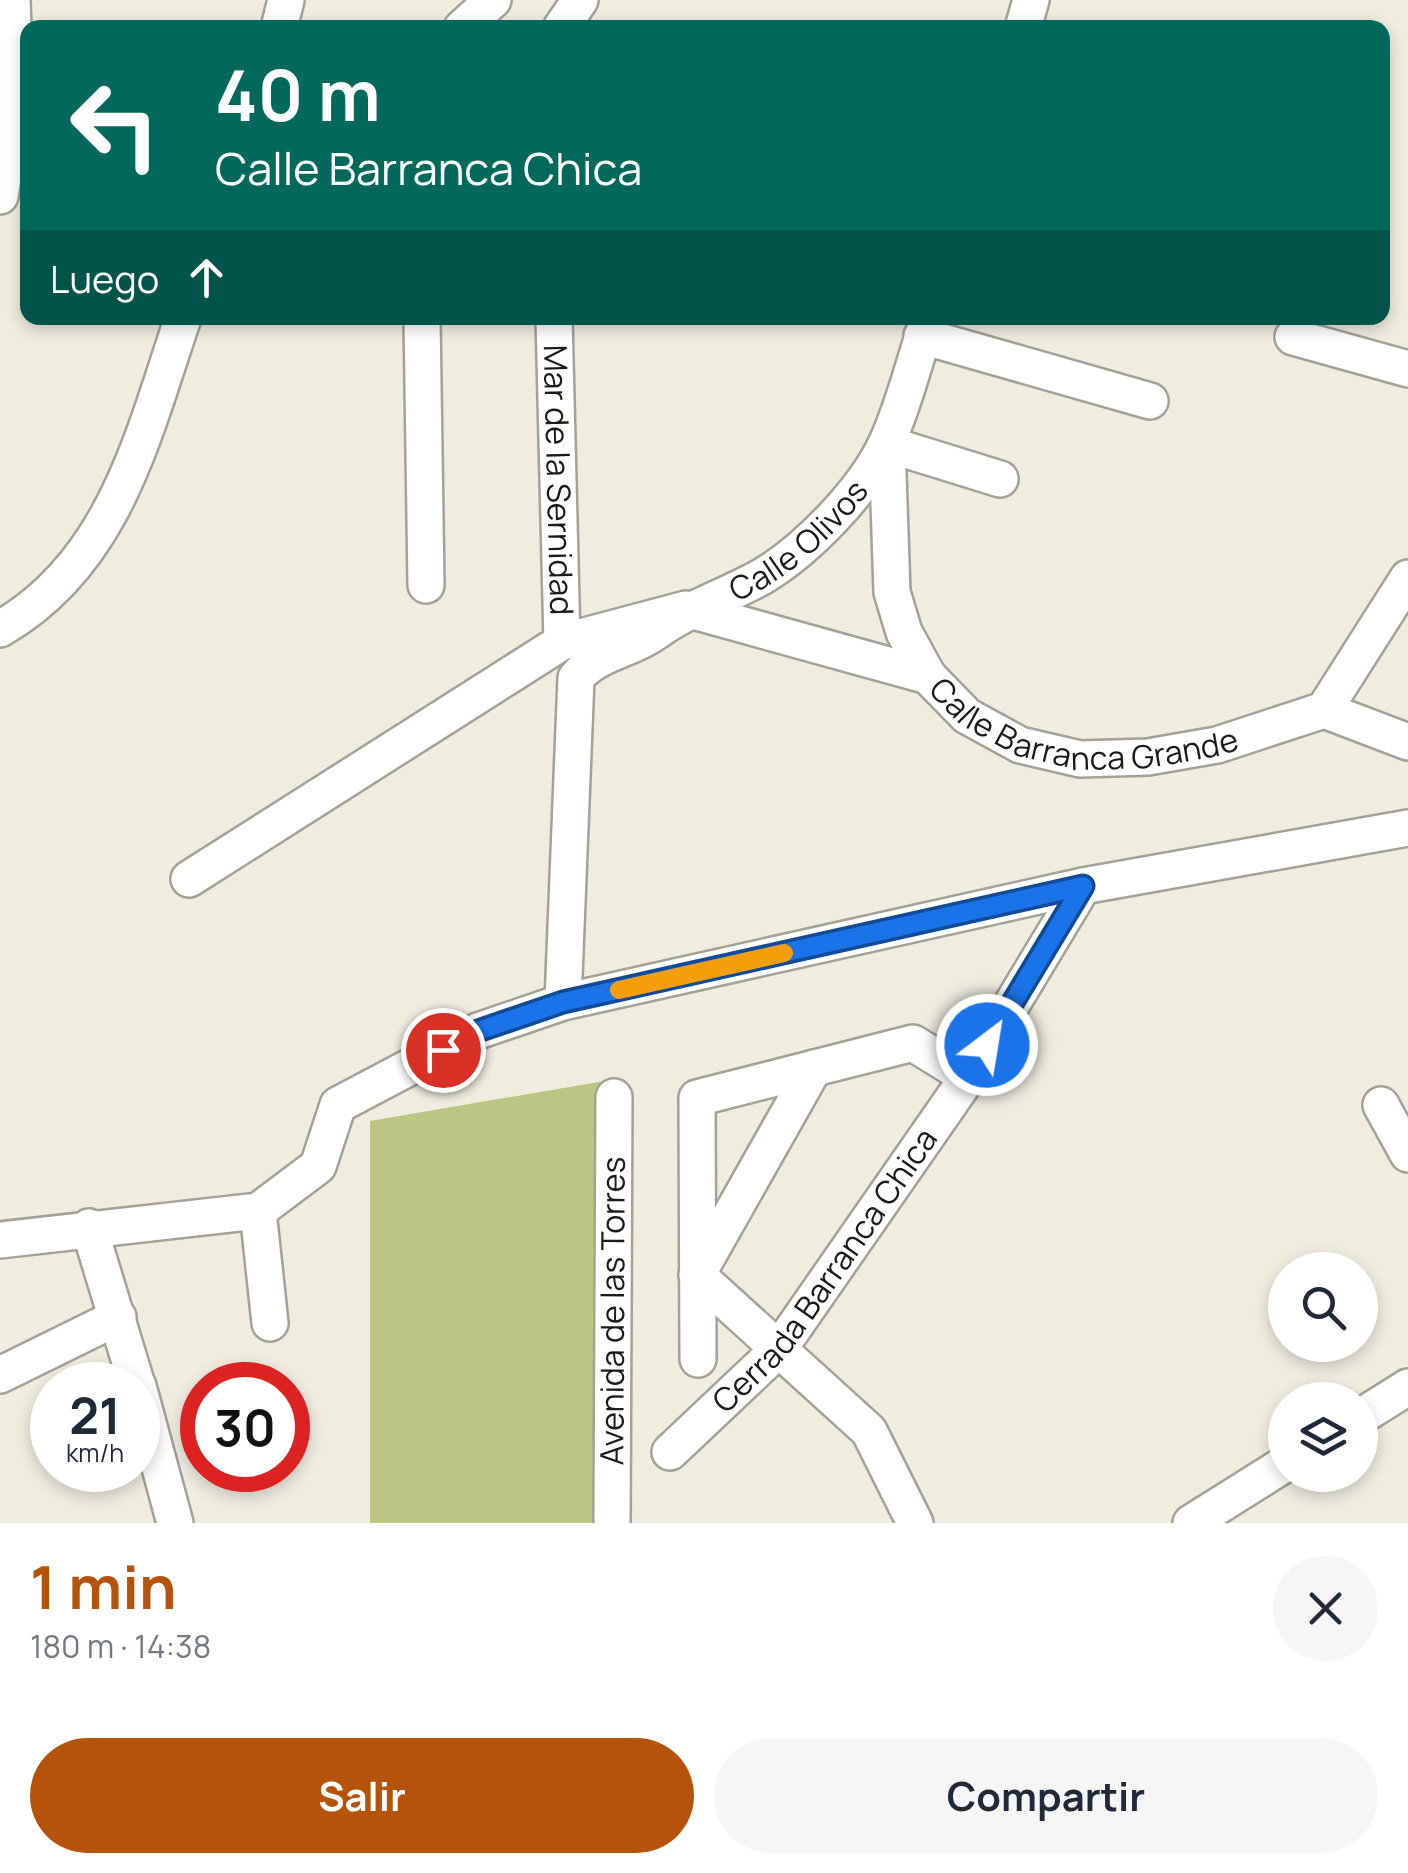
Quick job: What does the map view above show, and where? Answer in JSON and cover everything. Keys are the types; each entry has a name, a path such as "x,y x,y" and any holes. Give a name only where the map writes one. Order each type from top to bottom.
{"street":[{"path":"0,196 10,144 15,54 12,0"},
{"path":"471,20 493,0"},
{"path":"0,629 52,594 83,560 117,500 180,325"},
{"path":"422,325 426,585"},
{"name":"Mar de la Sernidad","path":"554,325 562,642"},
{"path":"926,327 1150,401"},
{"name":"Calle Olivos","path":"686,610 760,578 800,552 840,508 887,444 926,327"},
{"path":"1293,337 1408,369"},
{"path":"887,444 1000,479"},
{"name":"Calle Olivos","path":"887,444 892,592 904,632 928,676"},
{"path":"1408,578 1324,710 1408,742"},
{"name":"Mar de la Sernidad","path":"563,1002 576,678 588,663 648,637 686,610"},
{"name":"Calle Barranca Grande","path":"189,879 562,642 686,610 928,676 967,716 1020,745 1080,759 1148,758 1217,745 1324,710"},
{"path":"0,1240 258,1211 318,1166 338,1105 478,1031 563,1002 1083,886 1408,828"},
{"name":"Cerrada Barranca Chica","path":"670,1452 779,1349 968,1076 1083,886"},
{"path":"698,1359 696,1098 913,1043 968,1076"},
{"path":"697,1275 814,1068"},
{"name":"Avenida de las Torres","path":"612,1523 614,1098"},
{"path":"1381,1105 1408,1154"},
{"path":"258,1211 270,1323"},
{"path":"90,1227 130,1362"},
{"path":"697,1275 869,1430 915,1523"},
{"path":"0,1375 118,1317"},
{"path":"1378,1405 1408,1386"},
{"path":"160,1469 175,1523"},
{"path":"1191,1523 1268,1475"}],"green space":[{"path":"616,1079 602,1523 370,1523 370,1121"}],"slow traffic":[{"path":"619,990 784,953"}],"route":[{"path":"443,1050 478,1031 563,1002 1083,886 987,1045"}]}
